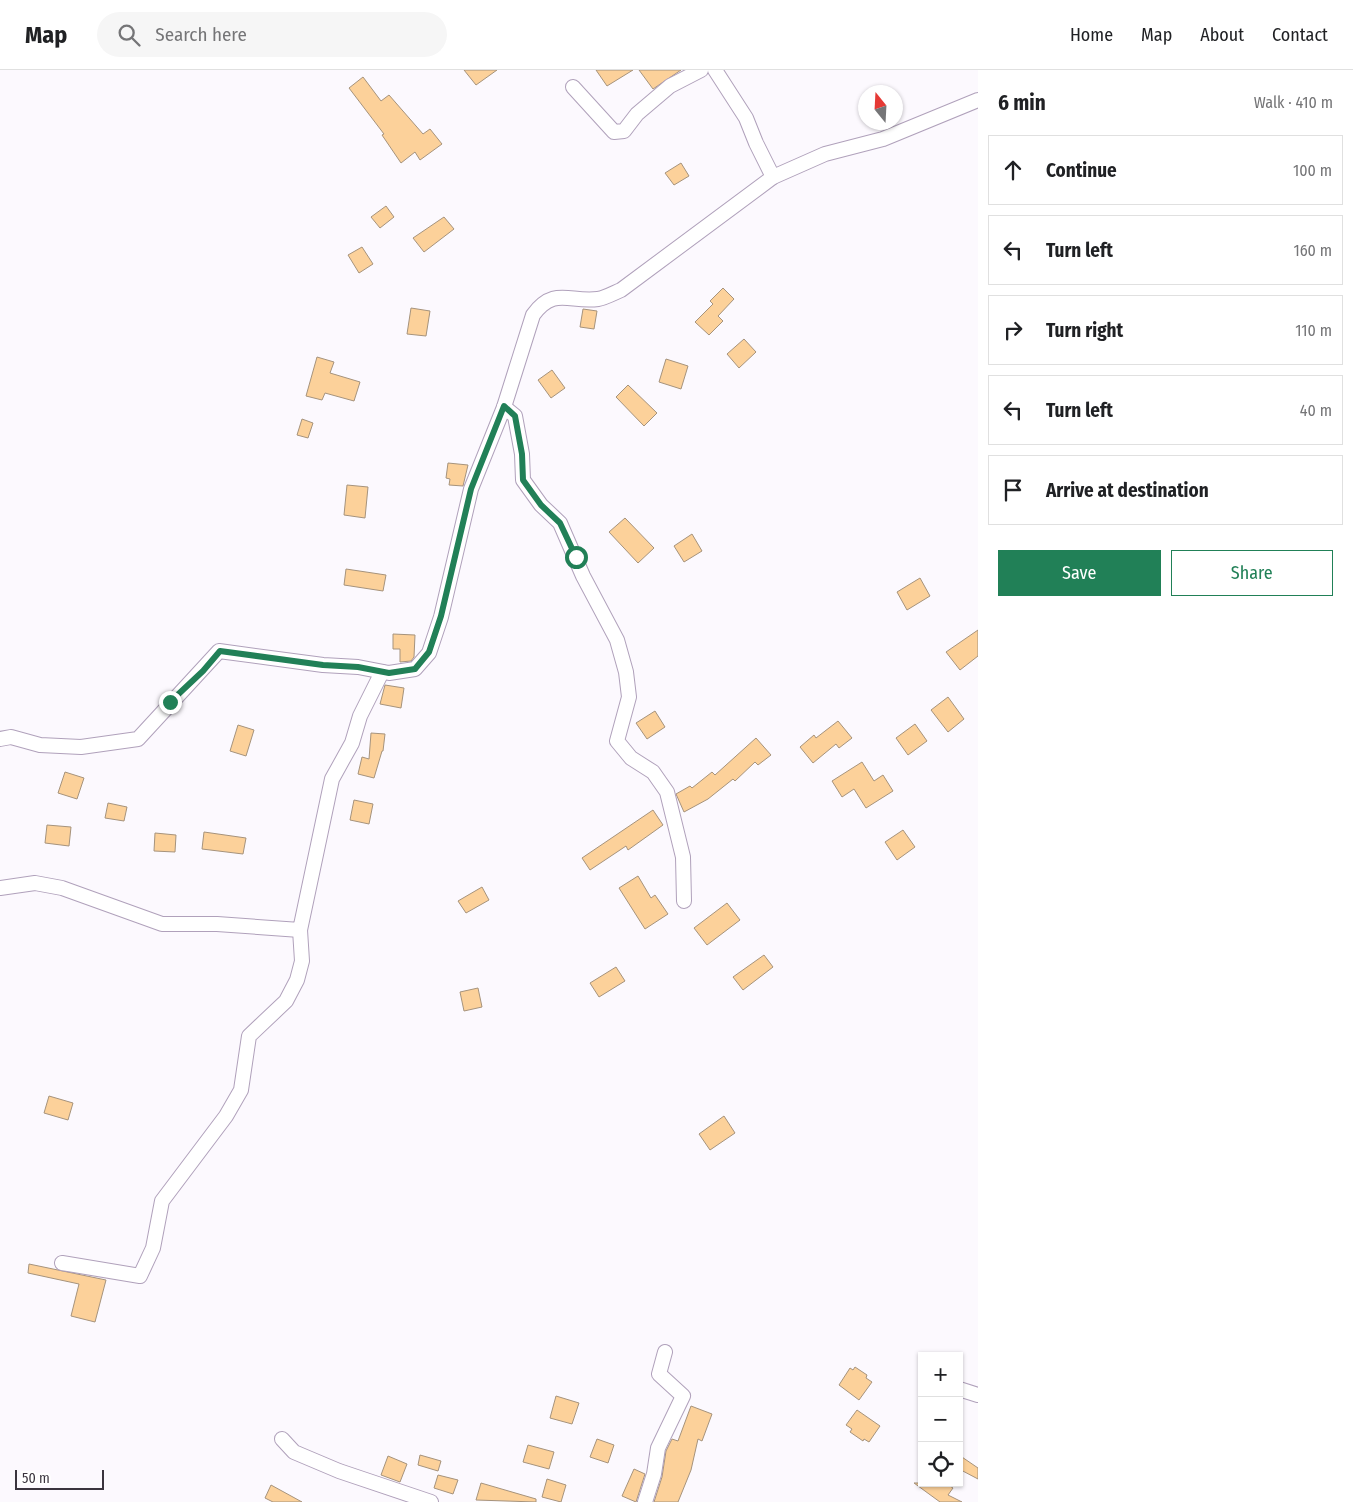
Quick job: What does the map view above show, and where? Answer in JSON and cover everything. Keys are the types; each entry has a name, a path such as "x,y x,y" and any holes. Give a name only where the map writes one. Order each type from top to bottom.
{"street":[{"path":"573,87 614,132 619,132 624,131 637,114 670,86 701,70"},
{"path":"715,70 746,118 773,177"},
{"path":"0,739 11,736 40,745 81,747 138,739 220,651 389,673 415,669 429,652 441,616 471,489 504,406 533,315 541,303 552,297 598,299 621,290 773,177 825,154 883,139 978,100"},
{"path":"504,406 515,416 522,454 523,480 541,505 560,523 583,576 617,640 626,672 629,697 617,741 631,758 653,772 667,792 683,857 684,901"},
{"path":"62,1263 140,1276 153,1248 162,1201 226,1116 240,1090 249,1036 286,1001 297,980 302,960 300,930 332,779 352,743 360,716 382,672"},
{"path":"0,888 35,884 62,888 162,924 216,924 300,930"},
{"path":"645,1502 654,1474 658,1448 683,1396 659,1374 665,1352"},
{"path":"963,1390 978,1395"},
{"path":"282,1439 294,1452 432,1502"}],"building":[{"path":"464,70 497,70 476,85"},
{"path":"596,70 633,70 607,86"},
{"path":"639,70 681,70 653,89"},
{"path":"363,77 381,101 389,95 423,134 430,129 442,144 420,160 415,152 401,163 382,135 384,134 349,88"},
{"path":"681,163 689,176 674,185 665,173"},
{"path":"386,206 394,217 380,228 371,217"},
{"path":"444,217 454,229 424,252 413,238"},
{"path":"362,247 373,264 359,273 348,255"},
{"path":"723,288 734,299 718,316 723,321 709,335 695,322 713,304 710,301"},
{"path":"411,308 430,311 426,336 407,334"},
{"path":"583,309 597,311 594,329 580,327"},
{"path":"744,339 756,352 739,368 727,354"},
{"path":"317,357 334,362 330,373 360,382 354,401 325,393 322,400 306,396"},
{"path":"666,359 688,366 681,389 659,382"},
{"path":"552,370 565,388 551,398 538,380"},
{"path":"628,385 657,413 644,426 616,397"},
{"path":"302,419 313,423 308,438 297,435"},
{"path":"448,463 468,465 463,486 449,485 450,479 446,478"},
{"path":"347,485 368,487 365,518 344,515"},
{"path":"625,518 654,548 638,563 609,532"},
{"path":"692,534 702,551 684,562 674,546"},
{"path":"346,569 386,575 383,591 344,585"},
{"path":"920,578 930,596 907,610 897,592"},
{"path":"978,630 978,656 960,670 946,652"},
{"path":"393,634 415,635 414,657 411,661 400,662 400,649 393,649"},
{"path":"385,685 404,688 401,708 380,704"},
{"path":"948,697 964,719 948,732 931,710"},
{"path":"655,711 665,727 647,739 636,723"},
{"path":"838,721 852,738 839,748 836,744 813,763 800,747 814,735 816,738"},
{"path":"915,724 927,741 908,755 896,738"},
{"path":"238,725 254,730 246,756 230,751"},
{"path":"371,733 385,734 383,751 374,778 358,774 362,757 369,759"},
{"path":"756,738 771,755 758,765 755,762 735,781 733,779 708,799 684,812 676,794 690,786 692,788 712,772 715,775"},
{"path":"862,762 874,781 883,775 893,791 866,808 854,789 842,797 832,781"},
{"path":"65,772 84,778 77,799 58,793"},
{"path":"354,800 373,804 369,824 350,820"},
{"path":"108,803 127,807 124,821 105,818"},
{"path":"653,810 663,825 628,850 626,846 590,870 582,858"},
{"path":"47,825 71,827 69,846 45,843"},
{"path":"903,830 915,847 897,860 885,842"},
{"path":"204,832 246,838 243,854 202,849"},
{"path":"155,833 176,835 175,852 154,851"},
{"path":"638,876 651,898 655,895 668,914 645,929 619,888"},
{"path":"482,887 489,900 466,913 458,901"},
{"path":"727,903 740,920 707,945 694,928"},
{"path":"764,955 773,967 743,990 733,977"},
{"path":"616,967 625,981 599,997 590,983"},
{"path":"478,988 482,1007 464,1011 460,992"},
{"path":"49,1096 73,1103 68,1120 44,1113"},
{"path":"724,1116 735,1133 710,1150 699,1134"},
{"path":"29,1264 106,1280 95,1322 71,1316 79,1284 28,1273"},
{"path":"855,1367 867,1375 866,1378 872,1382 859,1400 839,1385 850,1368 853,1370"},
{"path":"556,1396 579,1403 572,1424 550,1418"},
{"path":"691,1406 712,1414 702,1441 698,1439 691,1470 678,1502 654,1502 662,1477 666,1451 672,1439 678,1441"},
{"path":"857,1410 880,1426 869,1442 864,1439 863,1441 850,1432 852,1429 846,1425"},
{"path":"597,1439 614,1445 608,1463 590,1457"},
{"path":"528,1445 554,1452 549,1469 523,1462"},
{"path":"420,1455 441,1461 438,1471 418,1465"},
{"path":"388,1456 407,1464 400,1482 381,1475"},
{"path":"963,1458 978,1468 978,1479 963,1471"},
{"path":"634,1469 645,1474 636,1502 622,1496"},
{"path":"438,1475 458,1480 453,1494 434,1488"},
{"path":"547,1479 566,1485 561,1502 542,1497"},
{"path":"481,1483 536,1499 536,1502 476,1500"},
{"path":"271,1485 302,1502 273,1502 265,1498"},
{"path":"919,1487 951,1487 953,1488 948,1495 962,1502 940,1502"}],"route":[{"path":"170,702 203,671 220,651 323,665 358,667 389,673 415,669 429,652 441,616 471,489 504,406 515,416 522,454 523,480 541,505 560,523 576,557"}]}
